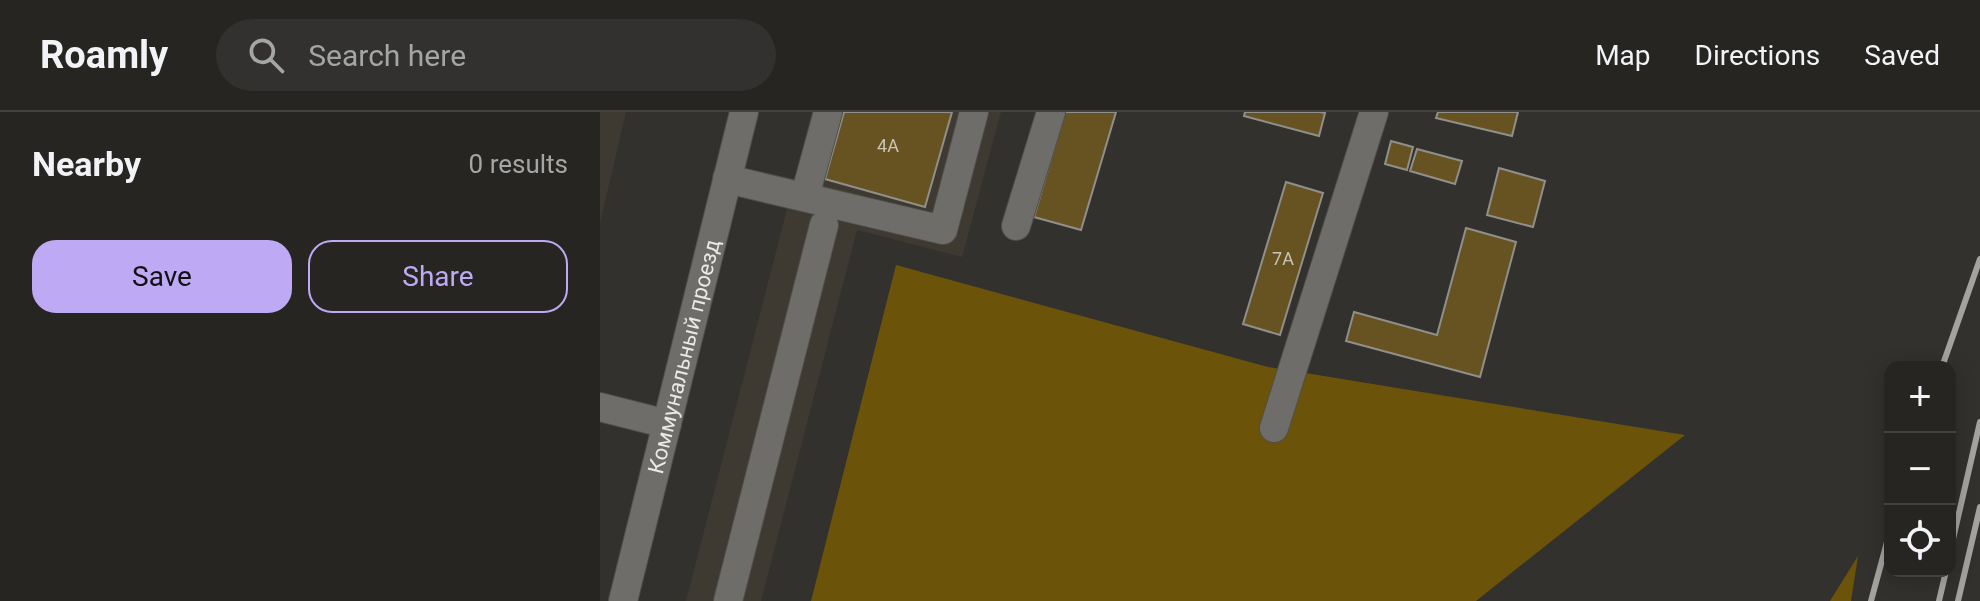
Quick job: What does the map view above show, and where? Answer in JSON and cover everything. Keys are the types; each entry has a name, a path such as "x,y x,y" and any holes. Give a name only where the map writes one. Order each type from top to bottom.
{"street":[{"name":"Коммунальный проезд","path":"623,601 744,112"},
{"path":"805,196 828,112"},
{"path":"727,179 943,230 974,112"},
{"path":"1016,226 1051,112"},
{"path":"1274,428 1374,112"},
{"path":"728,601 824,225"},
{"path":"600,407 667,424"}],"shaded area":[{"path":"600,112 626,112 600,223"},
{"path":"812,112 1001,112 962,257 857,230 761,601 686,601"},
{"path":"896,265 1268,367 1685,435 1476,601 811,601"},
{"path":"1858,556 1851,601 1830,601"}],"building":[{"path":"844,112 952,112 925,207 825,179"},
{"path":"1065,112 1116,112 1081,230 1034,217"},
{"path":"1245,112 1325,113 1319,136 1244,116"},
{"path":"1438,112 1518,112 1512,136 1436,118"},
{"path":"1391,141 1413,147 1407,170 1385,164"},
{"path":"1417,149 1462,161 1455,184 1410,171"},
{"path":"1499,168 1545,181 1533,227 1487,215"},
{"path":"1286,182 1323,193 1280,335 1243,324"},
{"path":"1466,228 1516,242 1480,377 1346,341 1354,312 1437,335"}],"railway":[{"path":"1944,361 1980,259"},
{"path":"1956,526 1980,422"},
{"path":"1958,601 1980,507"},
{"path":"1871,601 1884,553"},
{"path":"1939,601 1945,577"}]}
